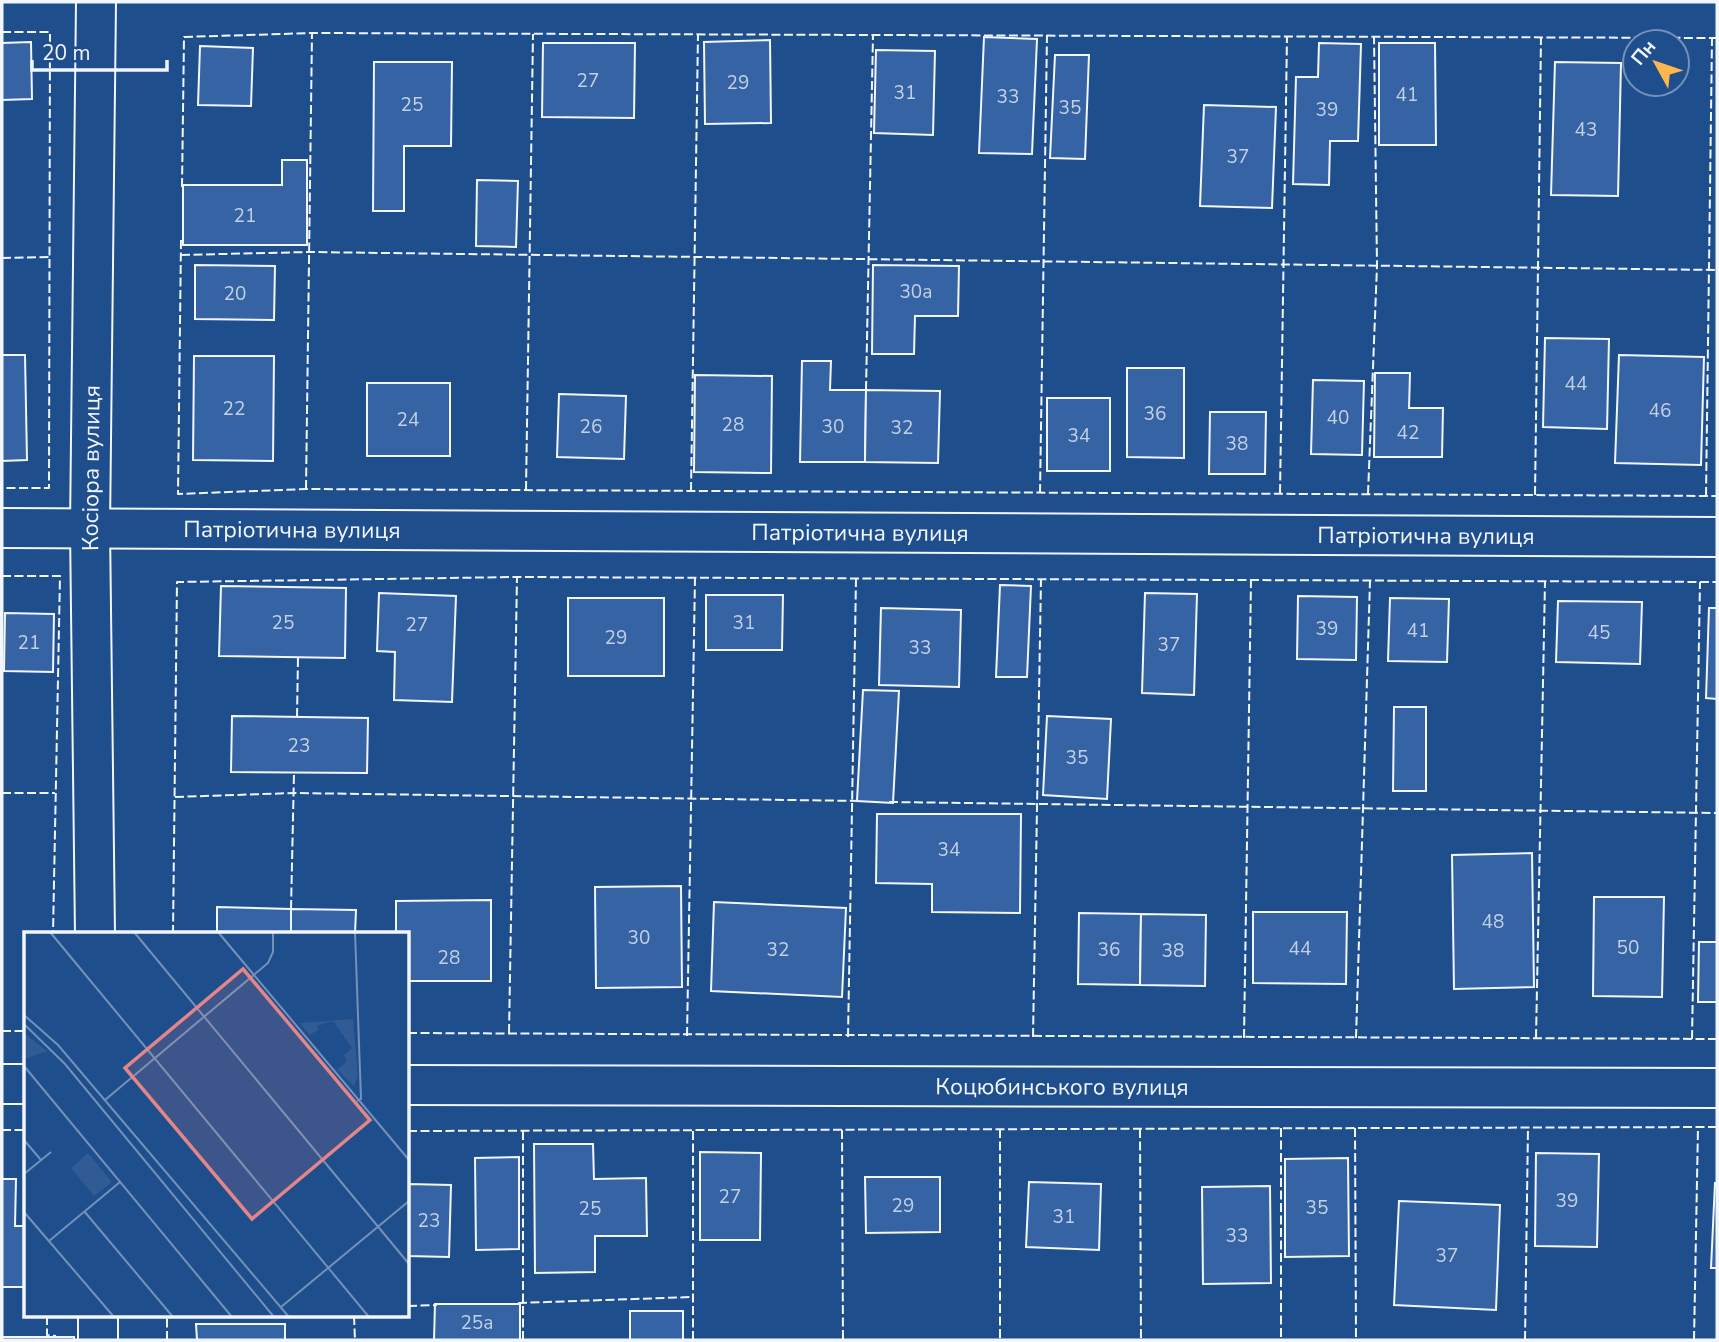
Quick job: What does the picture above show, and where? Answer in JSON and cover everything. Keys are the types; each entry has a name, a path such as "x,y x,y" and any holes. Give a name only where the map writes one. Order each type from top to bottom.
{"street":[{"name":"Косіора вулиця","path":"95,932 90,528 96,2"},
{"name":"Патріотична вулиця","path":"2,528 1717,537"},
{"path":"2,1084 24,1084"},
{"name":"Коцюбинського вулиця","path":"410,1085 1717,1088"},
{"path":"98,1318 98,1340"}],"building":[{"path":"984,37 1037,39 1032,154 979,153"},
{"path":"770,40 771,123 705,124 704,42"},
{"path":"31,42 32,99 2,100 2,43"},
{"path":"543,43 635,43 634,118 542,117"},
{"path":"1319,43 1361,44 1358,141 1330,141 1329,185 1293,184 1296,77 1318,77"},
{"path":"1379,43 1435,43 1436,145 1379,145"},
{"path":"200,46 253,48 251,106 198,105"},
{"path":"876,50 935,51 933,135 874,133"},
{"path":"1055,55 1089,55 1085,159 1050,158"},
{"path":"374,62 452,62 451,146 404,146 404,211 373,211"},
{"path":"1555,62 1621,63 1618,196 1551,195"},
{"path":"1204,105 1276,107 1272,208 1200,206"},
{"path":"282,160 307,160 307,245 183,245 183,185 282,185"},
{"path":"477,180 518,181 516,247 476,246"},
{"path":"195,265 275,266 274,320 195,319"},
{"path":"873,265 959,266 958,316 915,316 914,354 872,354"},
{"path":"1545,338 1609,339 1607,429 1543,427"},
{"path":"2,355 25,355 27,460 2,461"},
{"path":"1619,355 1704,357 1701,465 1615,463"},
{"path":"194,356 274,356 273,461 193,460"},
{"path":"802,361 831,361 830,390 866,390 865,462 800,462"},
{"path":"1127,368 1184,368 1184,458 1127,457"},
{"path":"1375,373 1410,373 1409,408 1443,408 1442,457 1374,457"},
{"path":"695,375 772,376 771,473 694,472"},
{"path":"1313,380 1364,381 1362,455 1311,454"},
{"path":"367,383 450,383 450,456 367,456"},
{"path":"866,390 940,391 938,463 865,462"},
{"path":"559,394 626,396 624,459 557,457"},
{"path":"1047,398 1110,398 1110,471 1047,471"},
{"path":"1210,412 1266,412 1265,474 1209,474"},
{"path":"1000,585 1031,586 1027,677 996,677"},
{"path":"221,586 346,588 345,658 219,656"},
{"path":"379,593 456,596 452,702 394,700 395,652 377,651"},
{"path":"1145,593 1197,594 1194,695 1142,693"},
{"path":"706,595 783,595 782,650 706,650"},
{"path":"1298,596 1357,597 1356,660 1297,659"},
{"path":"568,598 664,598 664,676 568,676"},
{"path":"1390,598 1449,599 1447,662 1388,661"},
{"path":"1558,601 1642,602 1640,664 1556,662"},
{"path":"881,608 961,610 959,687 879,685"},
{"path":"1709,608 1717,608 1717,699 1706,698"},
{"path":"5,613 54,614 53,672 4,671"},
{"path":"863,690 899,691 893,803 857,801"},
{"path":"1394,707 1426,707 1426,791 1393,791"},
{"path":"232,716 368,718 367,773 231,772"},
{"path":"1047,716 1111,719 1107,799 1043,795"},
{"path":"877,814 1021,814 1020,913 932,912 932,884 876,883"},
{"path":"1532,853 1534,987 1454,989 1452,855"},
{"path":"681,886 682,987 596,988 595,887"},
{"path":"1594,897 1664,897 1662,997 1593,996"},
{"path":"491,900 491,981 410,981 410,932 396,932 396,901"},
{"path":"714,902 846,908 842,997 711,991"},
{"path":"217,907 291,909 291,932 217,932"},
{"path":"291,909 356,910 355,932 291,932"},
{"path":"1253,912 1347,912 1346,984 1253,983"},
{"path":"1079,913 1141,914 1140,985 1078,984"},
{"path":"1141,914 1206,915 1205,986 1140,985"},
{"path":"1699,942 1717,942 1717,1002 1698,1002"},
{"path":"534,1144 593,1144 594,1179 646,1178 647,1236 595,1236 595,1272 535,1273"},
{"path":"700,1152 761,1153 760,1240 700,1240"},
{"path":"1536,1153 1599,1154 1597,1247 1535,1246"},
{"path":"519,1157 519,1249 476,1250 475,1158"},
{"path":"1348,1158 1349,1256 1285,1257 1285,1159"},
{"path":"865,1177 940,1177 940,1232 866,1233"},
{"path":"2,1179 16,1179 15,1226 24,1226 24,1287 2,1287"},
{"path":"1029,1182 1101,1184 1099,1250 1026,1247"},
{"path":"1715,1183 1717,1268 1711,1268"},
{"path":"410,1184 451,1185 449,1257 410,1256"},
{"path":"1270,1186 1271,1283 1203,1284 1202,1187"},
{"path":"1399,1201 1500,1205 1496,1310 1394,1305"},
{"path":"435,1304 520,1304 520,1340 434,1340"},
{"path":"630,1311 683,1311 683,1340 630,1340"},
{"path":"196,1324 285,1324 285,1340 197,1340"},
{"path":"2,1337 74,1337 74,1340 2,1340"}],"fence":[{"path":"2,32 50,32 49,488 2,488"},
{"path":"182,187 184,37 312,33 1717,38"},
{"path":"306,489 312,33"},
{"path":"526,490 533,34"},
{"path":"691,491 698,34"},
{"path":"866,390 873,35"},
{"path":"1040,493 1047,35"},
{"path":"1280,493 1287,36"},
{"path":"1368,494 1377,266 1374,37"},
{"path":"1535,495 1541,37"},
{"path":"1706,496 1712,38"},
{"path":"181,240 178,494 306,489 1717,496"},
{"path":"181,255 309,252 1717,270"},
{"path":"2,258 50,257"},
{"path":"2,576 60,576 53,932"},
{"path":"173,932 177,582 517,577 1717,582"},
{"path":"509,1033 517,577"},
{"path":"687,1036 695,578"},
{"path":"848,1037 856,579"},
{"path":"1033,1037 1041,579"},
{"path":"1244,1038 1251,580"},
{"path":"1356,1038 1370,581"},
{"path":"1536,1038 1545,582"},
{"path":"1692,1039 1700,582"},
{"path":"297,717 298,657"},
{"path":"291,909 294,773"},
{"path":"2,793 55,793"},
{"path":"175,797 294,793 861,801"},
{"path":"889,802 1717,813"},
{"path":"2,1031 24,1031"},
{"path":"410,1033 1717,1039"},
{"path":"1525,1340 1528,1127"},
{"path":"1694,1340 1698,1127"},
{"path":"410,1131 1717,1127"},
{"path":"1281,1128 1281,1340"},
{"path":"1355,1128 1356,1340"},
{"path":"1000,1129 1000,1340"},
{"path":"1140,1129 1141,1340"},
{"path":"2,1130 24,1130"},
{"path":"693,1130 693,1340"},
{"path":"842,1130 843,1340"},
{"path":"523,1131 523,1340"},
{"path":"518,1303 693,1297"},
{"path":"410,1306 437,1305"},
{"path":"47,1318 47,1335 56,1336"},
{"path":"167,1318 167,1340"},
{"path":"354,1318 355,1340"}]}
